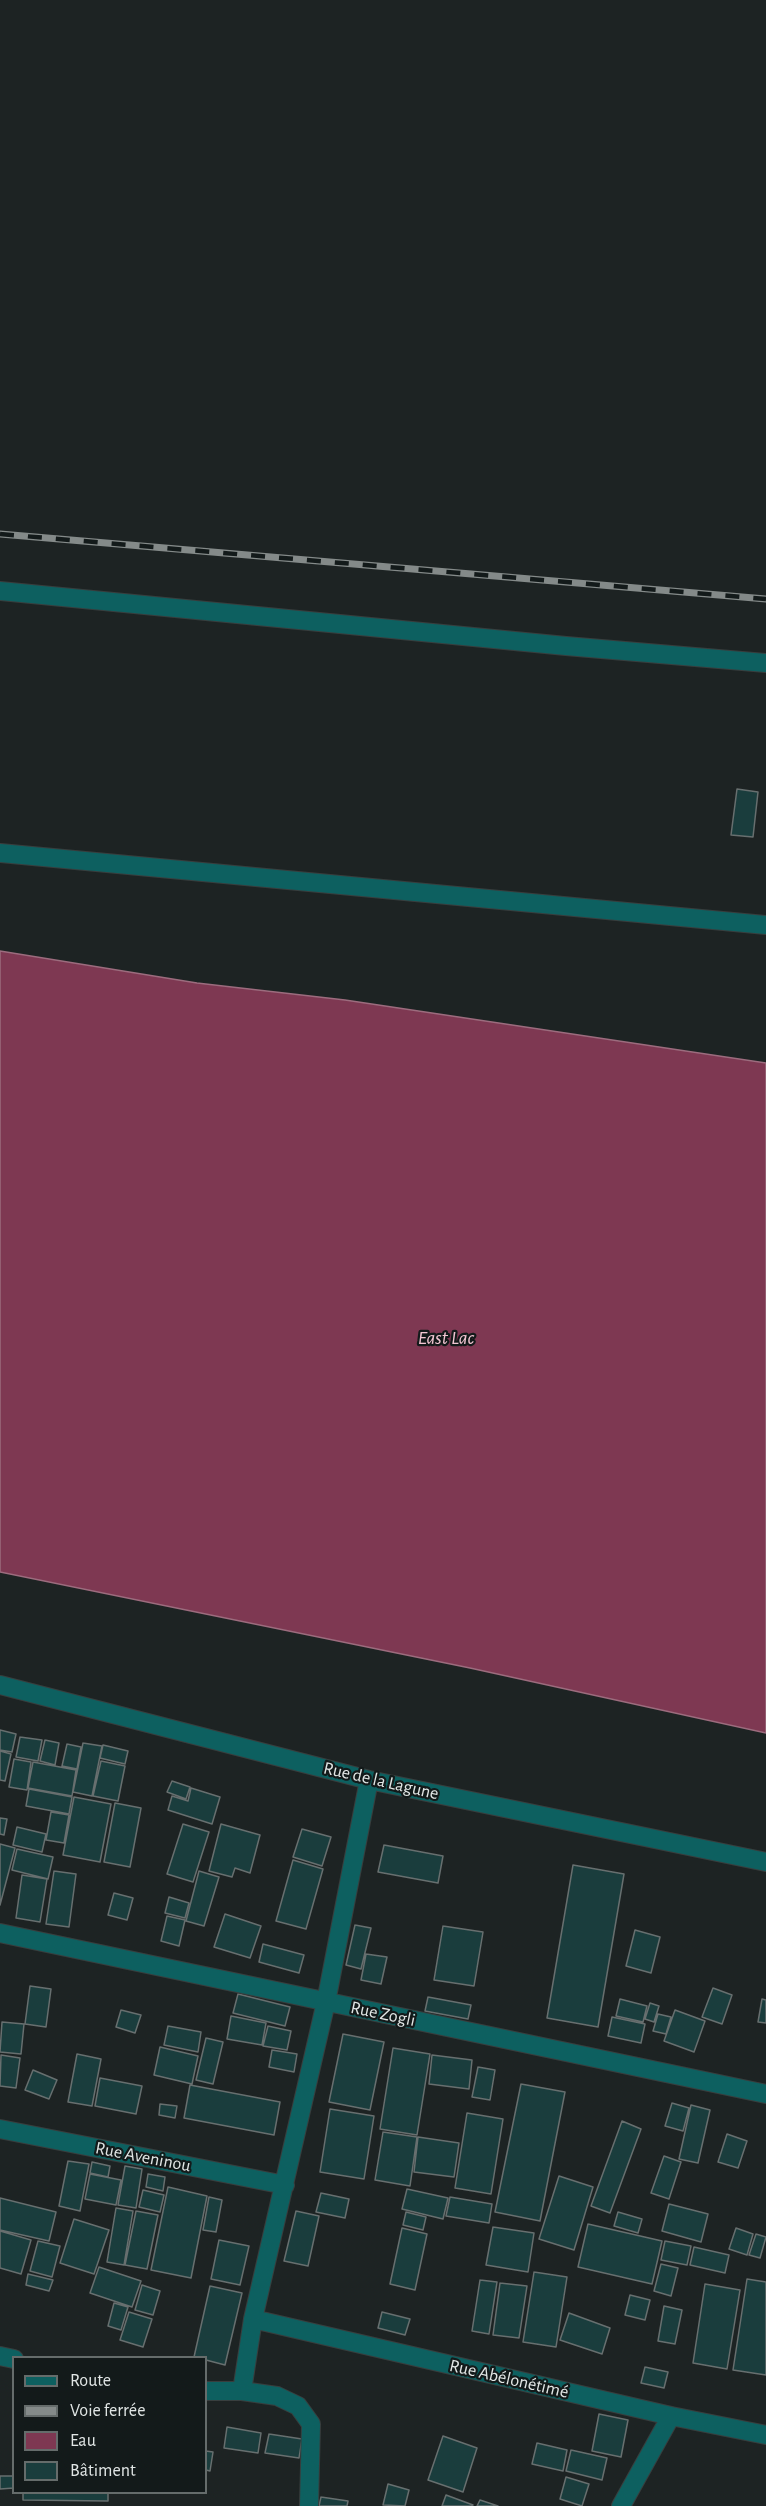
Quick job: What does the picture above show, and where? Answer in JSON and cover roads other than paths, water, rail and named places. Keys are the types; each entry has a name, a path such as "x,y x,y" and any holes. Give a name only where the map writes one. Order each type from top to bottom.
{"street":[{"path":"0,591 554,645 766,663"},
{"path":"0,853 766,925"},
{"name":"Rue de la Lagune","path":"0,1686 369,1780 766,1862"},
{"path":"242,2391 253,2319 326,2002 369,1780"},
{"name":"Rue Zogli","path":"0,1933 766,2094"},
{"name":"Rue Aveninou","path":"0,2129 285,2185"},
{"name":"Rue Abélonétimé","path":"253,2319 672,2416 766,2435"},
{"path":"207,2391 242,2391 277,2396 298,2406 311,2424 309,2506"},
{"path":"621,2506 672,2416"}],"water":[{"name":"East Lac","path":"0,951 197,983 345,1000 766,1063 766,1733 470,1668 0,1572"}],"railway":[{"path":"0,534 766,599"}]}
